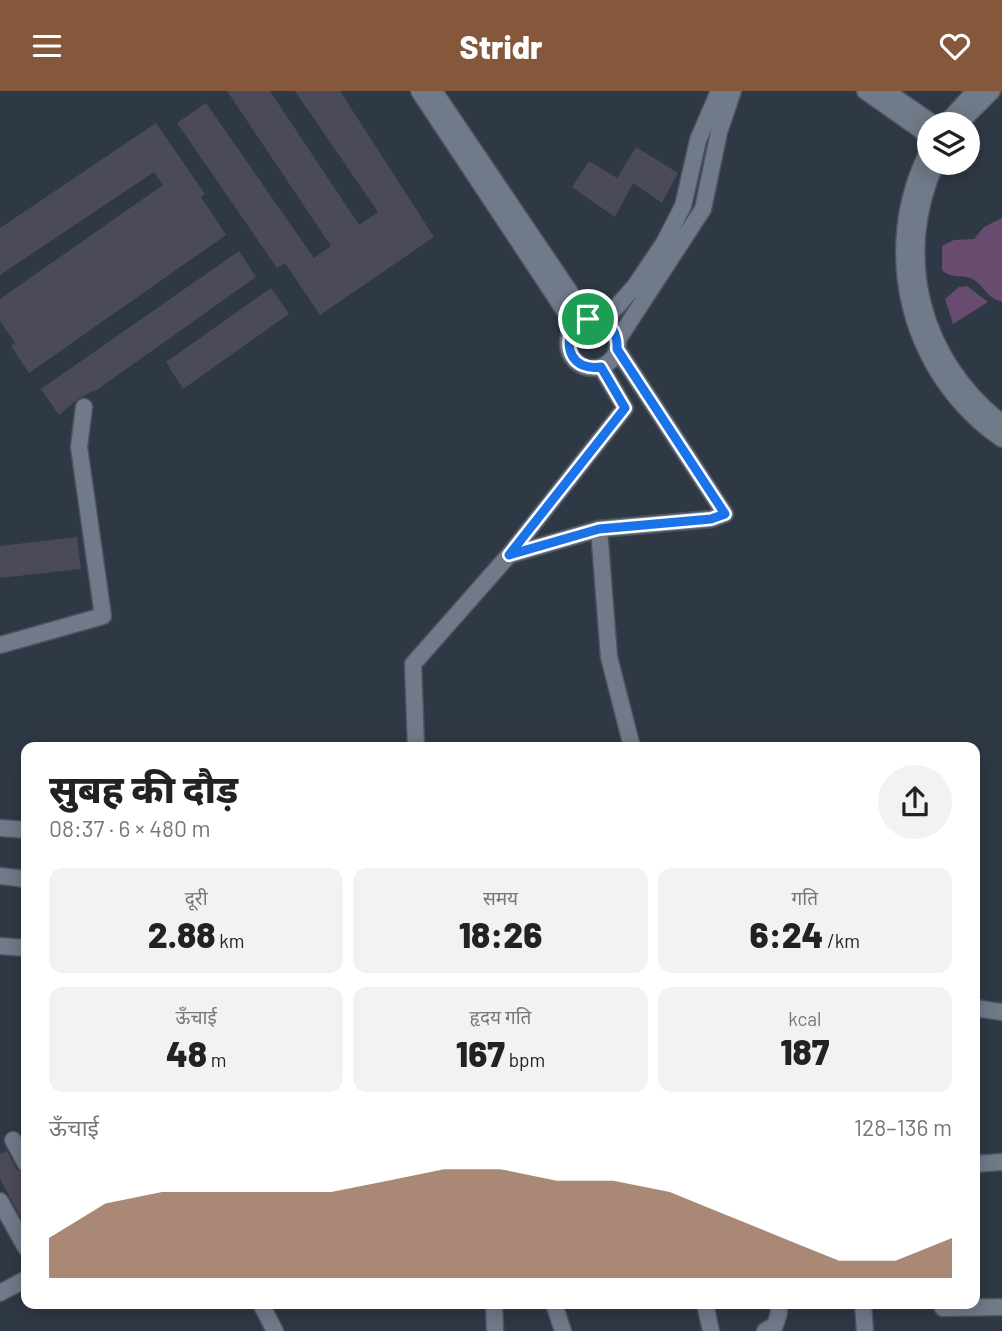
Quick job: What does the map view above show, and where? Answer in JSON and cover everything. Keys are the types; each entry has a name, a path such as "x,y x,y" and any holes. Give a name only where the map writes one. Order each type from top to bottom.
{"street":[{"path":"419,91 589,322 615,333 617,345 725,514 711,519 599,529 509,555"},
{"path":"434,91 589,322"},
{"path":"719,91 698,140 683,206 664,243 642,275 568,341 572,357 585,367 601,367 608,363 702,209 719,132 733,91"},
{"path":"865,91 917,128"},
{"path":"886,91 917,112"},
{"path":"956,112 975,91"},
{"path":"971,112 992,91"},
{"path":"918,175 907,216 904,266 908,300 918,332 941,377 973,416 1002,439"},
{"path":"931,175 917,227 916,269 923,310 939,349 954,373 971,395 1002,423"},
{"path":"416,742 414,664 509,555 625,408 601,367"},
{"path":"0,645 103,616 79,447 84,407"},
{"path":"599,529 609,657 631,742"},
{"path":"0,828 21,829"},
{"path":"0,876 21,878"},
{"path":"0,946 21,948"},
{"path":"980,1009 1002,1012"},
{"path":"980,1164 1002,1162"},
{"path":"0,1201 21,1239"},
{"path":"0,1293 21,1282"},
{"path":"980,1307 1002,1307"},
{"path":"264,1309 275,1331"},
{"path":"494,1309 495,1331"},
{"path":"556,1309 564,1331"},
{"path":"706,1309 711,1331"},
{"path":"765,1331 775,1325 779,1309"},
{"path":"863,1309 865,1331"}],"shaded area":[{"path":"1002,218 1000,301 974,280 950,275 942,270 942,246 954,240 974,239 984,227"},
{"path":"967,286 988,302 953,324 945,299 959,287"}],"building":[{"path":"227,91 270,91 359,225 378,212 295,91 340,91 434,237 320,315 285,263 277,268 177,123 206,103 314,258 331,246"},
{"path":"156,123 205,194 201,197 226,235 29,373 11,346 15,343 0,321 0,299 163,185 154,172 0,275 0,228"},
{"path":"636,147 678,173 662,203 633,183 615,217 572,187 589,161 617,178"},
{"path":"239,251 256,277 98,389 79,398 59,415 41,389"},
{"path":"271,288 289,314 183,389 166,362"},
{"path":"77,537 81,569 0,578 0,546"},
{"path":"7,1151 17,1170 21,1172 21,1218 0,1179 0,1154"}],"route":[{"path":"588,319 604,321 611,326 615,333 617,349 725,514 711,519 599,529 509,555 625,408 601,367 585,367 572,357 568,341 570,333 574,325 588,319"}]}
